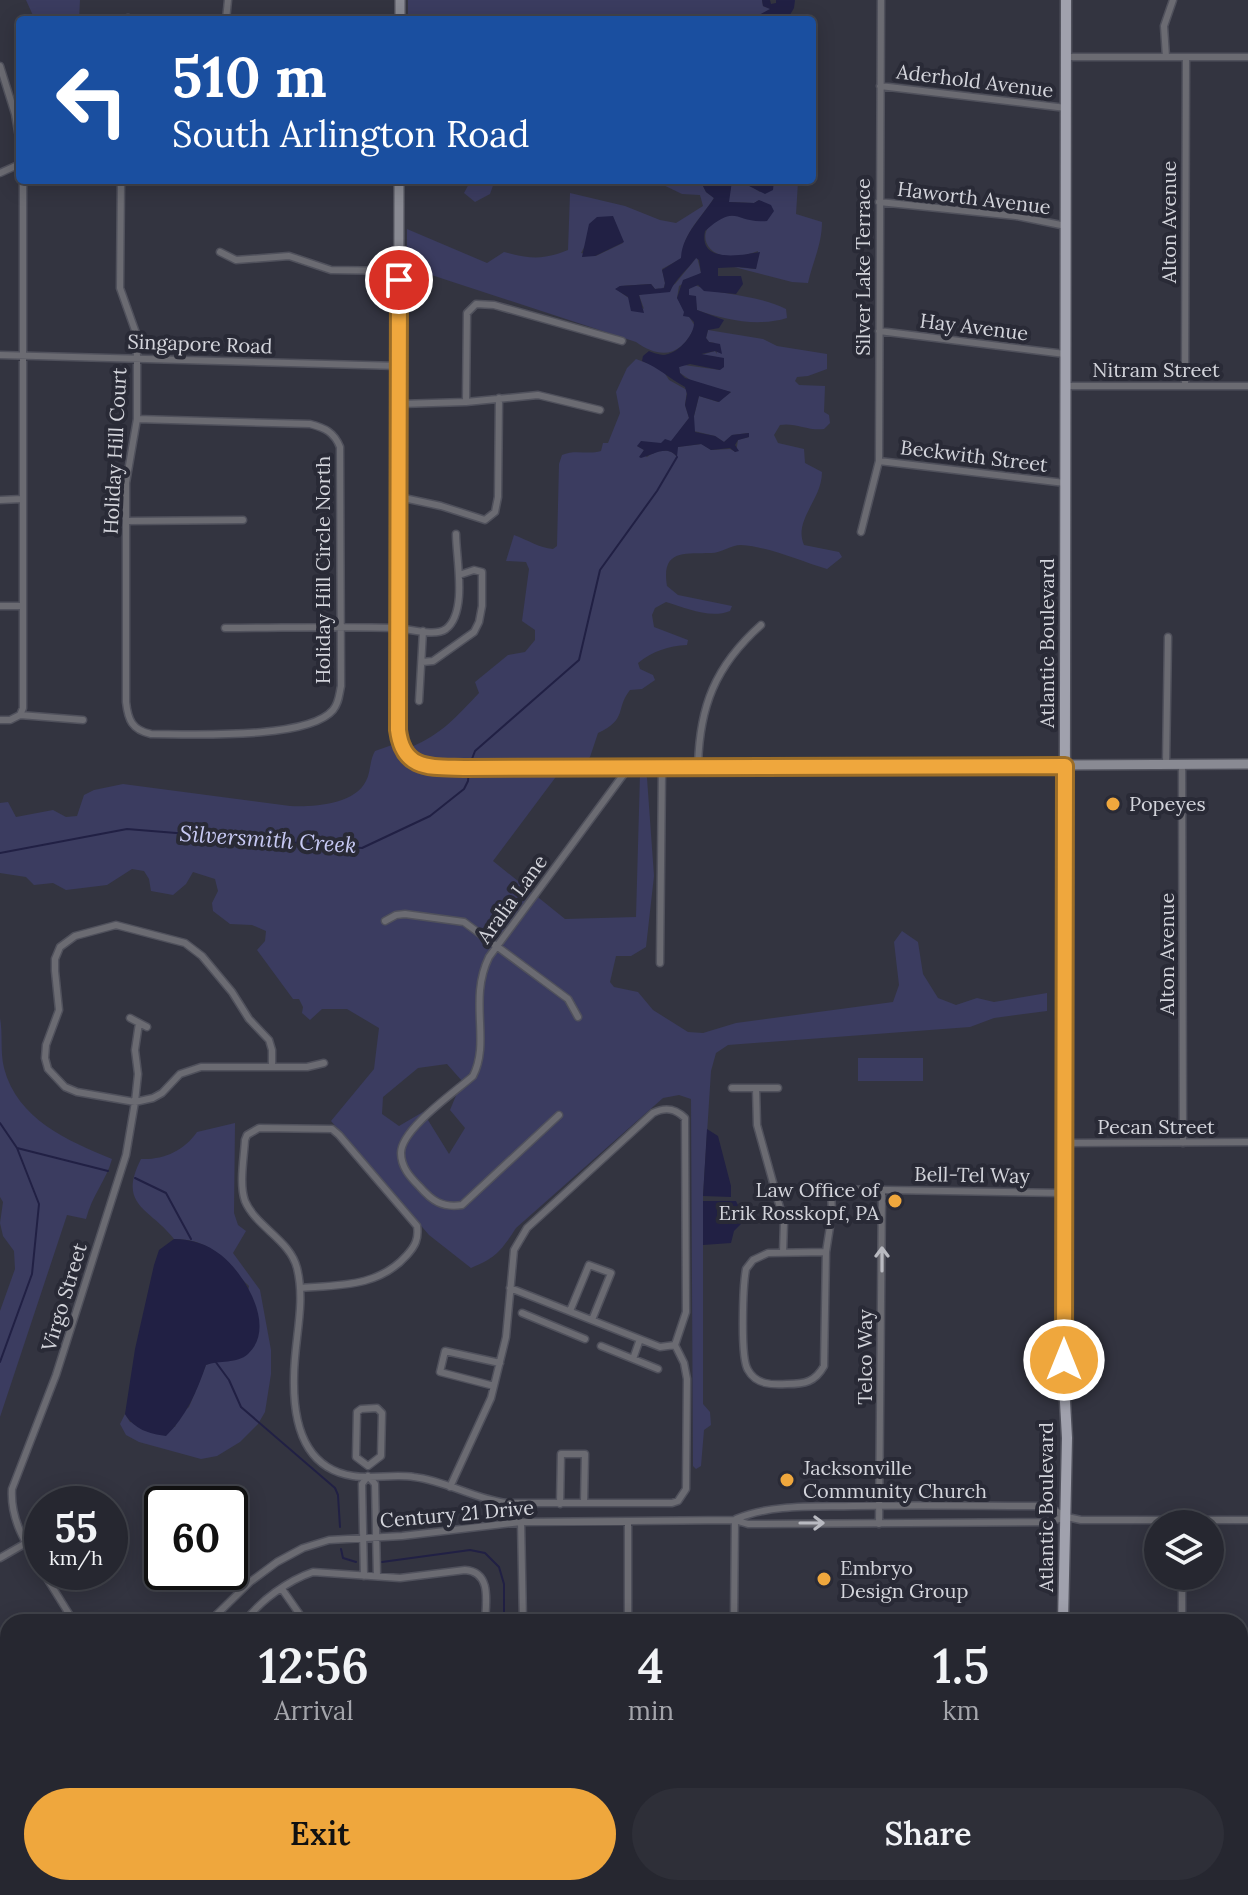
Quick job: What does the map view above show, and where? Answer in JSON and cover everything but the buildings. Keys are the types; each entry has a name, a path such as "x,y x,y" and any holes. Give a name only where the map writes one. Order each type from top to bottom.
{"main road":[{"name":"Atlantic Boulevard","path":"1063,1614 1067,1517 1064,1398 1066,0"}],"street":[{"name":"Silver Lake Terrace","path":"861,532 879,461 881,0"},
{"path":"1166,57 1164,26 1173,0"},
{"path":"1066,57 1248,57"},
{"name":"Alton Avenue","path":"1185,386 1186,57"},
{"path":"0,66 16,120"},
{"name":"Aderhold Avenue","path":"880,86 1066,108"},
{"path":"20,715 23,708 23,184"},
{"name":"Holiday Hill Court","path":"121,184 120,288 136,333 137,358 137,419 126,483 128,716 134,726 151,734 262,734 322,717 334,708"},
{"path":"399,184 398,730 403,750 414,762 432,767 470,768 1248,764"},
{"name":"Haworth Avenue","path":"879,202 1016,216 1066,226"},
{"path":"220,252 236,260 289,256 331,270 399,271"},
{"path":"466,402 467,313 476,304 494,305 622,341"},
{"name":"Hay Avenue","path":"879,331 1065,354"},
{"name":"Singapore Road","path":"0,355 399,366"},
{"name":"Nitram Street","path":"1065,386 1248,386"},
{"path":"399,404 538,395 600,410"},
{"path":"399,497 485,520 495,512 498,497 499,398"},
{"name":"Holiday Hill Circle North","path":"137,419 310,424 331,433 340,447 341,686 334,708"},
{"name":"Beckwith Street","path":"879,461 1065,483"},
{"path":"0,500 22,499"},
{"path":"126,521 243,520"},
{"path":"225,628 444,630 453,620 459,591 456,534"},
{"path":"422,662 433,661 445,654 474,632 479,622 482,572 474,570 459,575"},
{"path":"0,606 22,606"},
{"path":"698,768 701,720 709,696 731,656 761,625"},
{"path":"419,701 423,631"},
{"path":"1166,765 1168,637"},
{"path":"0,720 10,720 20,715 83,720"},
{"name":"Alton Avenue","path":"1182,765 1183,1143"},
{"name":"Aralia Lane","path":"559,1115 462,1205 444,1206 431,1199 411,1179 402,1163 403,1145 411,1131 477,1069 480,1047 479,985 489,957 629,767"},
{"path":"660,963 662,768"},
{"path":"385,921 405,914 464,922 568,999 578,1017"},
{"path":"272,1067 269,1040 249,1019 232,992 185,943 116,925 75,936 60,947 55,959 59,1010 46,1045 48,1069 65,1087 135,1102 153,1098 180,1074 201,1067 272,1067 307,1067 324,1063"},
{"path":"130,1018 147,1027"},
{"name":"Virgo Street","path":"24,1539 14,1519 12,1489 46,1405 126,1155 138,1074 135,1050 139,1023"},
{"path":"732,1088 778,1088"},
{"path":"756,1088 757,1125 784,1222 783,1252"},
{"path":"300,1288 365,1282 382,1276 398,1265 413,1248 418,1234 417,1226 332,1129 259,1128 247,1135 245,1140 245,1200 293,1258 300,1288 294,1378 297,1424 310,1451 320,1460 352,1476 415,1477 487,1501 672,1503 684,1495 686,1489 687,1379 684,1363 675,1345 686,1312 685,1118 680,1112 661,1109 653,1113 527,1228 514,1250 506,1337 494,1386 485,1413 450,1487"},
{"name":"Pecan Street","path":"1064,1143 1248,1142"},
{"name":"Bell-Tel Way","path":"826,1252 832,1214 831,1189 1064,1193"},
{"name":"Telco Way","path":"879,1524 882,1190"},
{"path":"826,1252 824,1366 813,1380 804,1384 770,1384 753,1377 748,1371 744,1354 746,1269 753,1260 768,1253 826,1252"},
{"path":"570,1311 589,1265 611,1273 592,1320"},
{"path":"510,1288 660,1347 675,1345"},
{"path":"546,1323 554,1305"},
{"path":"522,1313 585,1339"},
{"path":"633,1359 640,1339"},
{"path":"601,1346 658,1369"},
{"path":"494,1386 440,1372 445,1351 500,1363"},
{"path":"377,1408 382,1413 381,1456 368,1466 356,1457 357,1412 377,1408"},
{"path":"560,1504 561,1454 585,1454 584,1503"},
{"path":"364,1576 362,1484 368,1476 368,1466"},
{"path":"368,1476 375,1484 377,1576"},
{"name":"Century 21 Drive","path":"735,1520 748,1514 811,1507 880,1505 1046,1506 1067,1517"},
{"path":"1067,1517 1144,1521"},
{"name":"Century 21 Drive","path":"217,1614 250,1582 290,1555 329,1540 521,1522 735,1520 748,1524 879,1524 1047,1522 1067,1517"},
{"path":"734,1614 735,1520"},
{"path":"1224,1521 1248,1520"},
{"path":"521,1522 523,1614"},
{"path":"628,1522 628,1614"},
{"path":"0,1558 24,1544"},
{"path":"252,1614 302,1575 313,1572 400,1578 475,1570 483,1577 486,1587 485,1614"},
{"path":"282,1589 299,1614"},
{"name":"Virgo Street","path":"55,1590 69,1614"},
{"path":"1182,1590 1182,1614"}],"shaded area":[{"path":"26,0 80,0 79,16 33,16"},
{"path":"408,0 762,0 763,6 771,9 757,16 408,16"},
{"path":"762,0 770,0 771,4 776,0 795,0 789,16 757,16 770,9 763,6"},
{"path":"469,184 494,184 490,194 475,202 464,193"},
{"path":"661,184 702,184 714,198 689,233 682,258 662,269 664,287 675,284 697,257 701,273 679,286 677,298 695,326 684,344 670,352 654,351 636,342 407,267 407,229 487,263 504,252 544,257 568,250 570,193 625,206 676,223 703,206 700,195 682,194","holes":["613,217 623,243 596,256 581,253","651,284 655,289 661,288 639,295 644,309 616,289 620,286"]},
{"path":"702,184 732,184 729,202 754,203 759,200 771,205 774,211 767,221 730,216 705,231 708,249 715,253 760,252 756,269 718,268 718,276 741,276 743,284 736,294 704,291 698,285 689,289 689,295 696,296 697,310 724,320 719,328 708,330 706,338 709,342 720,344 722,354 715,351 701,354 724,358 724,367 720,370 690,364 679,367 685,378 731,392 719,402 699,396 694,416 695,432 715,436 724,442 732,435 749,433 749,437 738,440 735,445 739,451 735,452 730,448 711,450 701,444 678,447 677,457 664,451 641,458 644,450 637,446 641,441 671,441 689,418 685,387 642,361 649,351 663,355 674,352 692,333 694,322 683,316 677,298 683,280 701,273 699,260 696,258 670,292 639,295 644,313 631,311 628,297 615,289 651,284 655,289 664,288 662,270 681,258 689,234 714,198"},
{"path":"731,184 748,184 760,192 769,184 798,184 796,214 822,222 808,283 792,282 734,267 756,269 758,251 737,256 711,250 706,241 706,232 712,223 723,217 740,215 753,219 759,200 754,203 728,202"},
{"path":"745,184 774,184 773,190 765,194"},
{"path":"613,216 624,242 595,256 582,257 589,224 597,217"},
{"path":"694,285 775,304 786,309 787,318 765,322 742,321 697,310 696,303 688,295"},
{"path":"708,330 827,354 827,369 797,377 795,381 799,385 825,386 824,412 829,415 830,423 824,429 780,425 774,435 778,443 804,449 805,463 822,472 818,492 802,527 804,545 839,552 842,557 827,569 774,551 741,545 715,553 684,554 671,560 666,574 667,586 678,595 732,606 730,611 706,613 666,602 655,608 652,615 654,627 688,640 687,645 661,650 638,663 640,669 653,675 655,680 642,689 630,690 614,723 598,733 590,757 584,762 444,762 421,757 411,747 440,731 463,710 479,693 475,682 508,655 525,652 535,640 535,630 522,621 529,569 526,562 506,561 514,535 543,547 553,549 557,546 559,464 562,455 601,451 603,443 608,443 620,413 616,392 627,368 636,359 662,369 669,380 687,390 685,405 689,418 671,442 637,446 644,450 642,454 647,457 666,451 676,456 677,447 702,444 711,450 730,449 736,452 738,440 749,437 748,433 732,435 724,442 715,436 694,431 699,396 718,402 731,392 695,383 680,373 679,367 684,365 720,370 716,357 701,355 715,351 717,354 715,343 706,338"},
{"path":"392,745 412,768 442,775 558,774 493,861 565,919 636,917 640,774 645,774 654,876 646,947 631,956 616,956 610,982 614,987 638,992 653,1010 688,1032 703,1033 736,1023 893,1002 899,985 894,942 902,931 918,942 923,974 938,998 956,1005 977,998 994,1002 1047,993 1047,1011 994,1018 970,1027 728,1045 716,1053 711,1071 703,1196 703,1404 710,1412 711,1425 704,1430 701,1466 696,1469 693,1466 691,1099 679,1095 663,1098 516,1228 497,1253 471,1268 429,1235 331,1121 374,1069 379,1028 347,1009 322,1009 310,1020 302,1013 299,999 293,999 257,950 265,941 266,931 252,925 230,924 213,911 212,903 218,891 215,879 193,872 186,884 173,895 151,891 144,871 132,869 107,885 66,890 53,883 34,885 26,877 0,873 0,803 8,802 16,817 53,810 66,817 77,816 84,795 123,784 290,806 321,805 343,800 360,789 368,778 375,751","holes":["447,1064 462,1081 450,1110 465,1128 449,1154 423,1112 399,1126 382,1114 383,1097 418,1068"]},
{"path":"0,1018 4,1068 20,1101 46,1126 112,1159 86,1219 67,1215 0,1417 0,1311 15,1269 14,1251 3,1236 0,1223 3,1202 0,1197"},
{"path":"858,1058 923,1058 923,1081 858,1081"},
{"path":"235,1123 234,1213 238,1225 246,1231 233,1253 260,1290 271,1350 271,1374 265,1412 258,1424 240,1442 217,1456 201,1459 139,1442 126,1435 120,1424 125,1414 130,1422 175,1427 180,1415 189,1407 206,1365 215,1361 236,1360 249,1286 209,1248 188,1240 174,1239 140,1205 133,1187 141,1159 165,1156 186,1144 197,1132"},
{"path":"707,1129 718,1136 731,1197 703,1196"},
{"path":"703,1201 736,1201 742,1223 734,1231 731,1243 703,1245"},
{"path":"174,1239 204,1245 230,1264 248,1288 259,1316 259,1330 256,1343 244,1357 206,1365 190,1403 166,1436 142,1430 125,1414 135,1349 154,1265 159,1250"}],"waterway":[{"name":"Silversmith Creek","path":"470,764 475,751 579,660 600,570 657,491 677,457"},
{"name":"Silversmith Creek","path":"0,853 127,829 362,848 430,816 464,789 469,770"},
{"name":"Silversmith Creek","path":"0,1123 17,1148 108,1171"},
{"path":"0,1362 32,1274 39,1204 17,1148"},
{"name":"Silversmith Creek","path":"135,1178 166,1193 191,1239"},
{"name":"Silversmith Creek","path":"215,1361 229,1380 241,1407 335,1488 340,1527"},
{"name":"Silversmith Creek","path":"341,1549 343,1558 356,1562"},
{"name":"Silversmith Creek","path":"382,1562 470,1550 485,1553 499,1567 504,1584 504,1614"}],"place":[{"name":"Popeyes","path":"1113,804"},
{"name":"Law Office of Erik Rosskopf, PA","path":"895,1201"},
{"name":"Jacksonville Community Church","path":"787,1480"},
{"name":"Embryo Design Group","path":"824,1579"}],"route":[{"path":"399,280 398,730 403,750 414,762 423,766 464,768 1065,766 1064,1360"}]}
